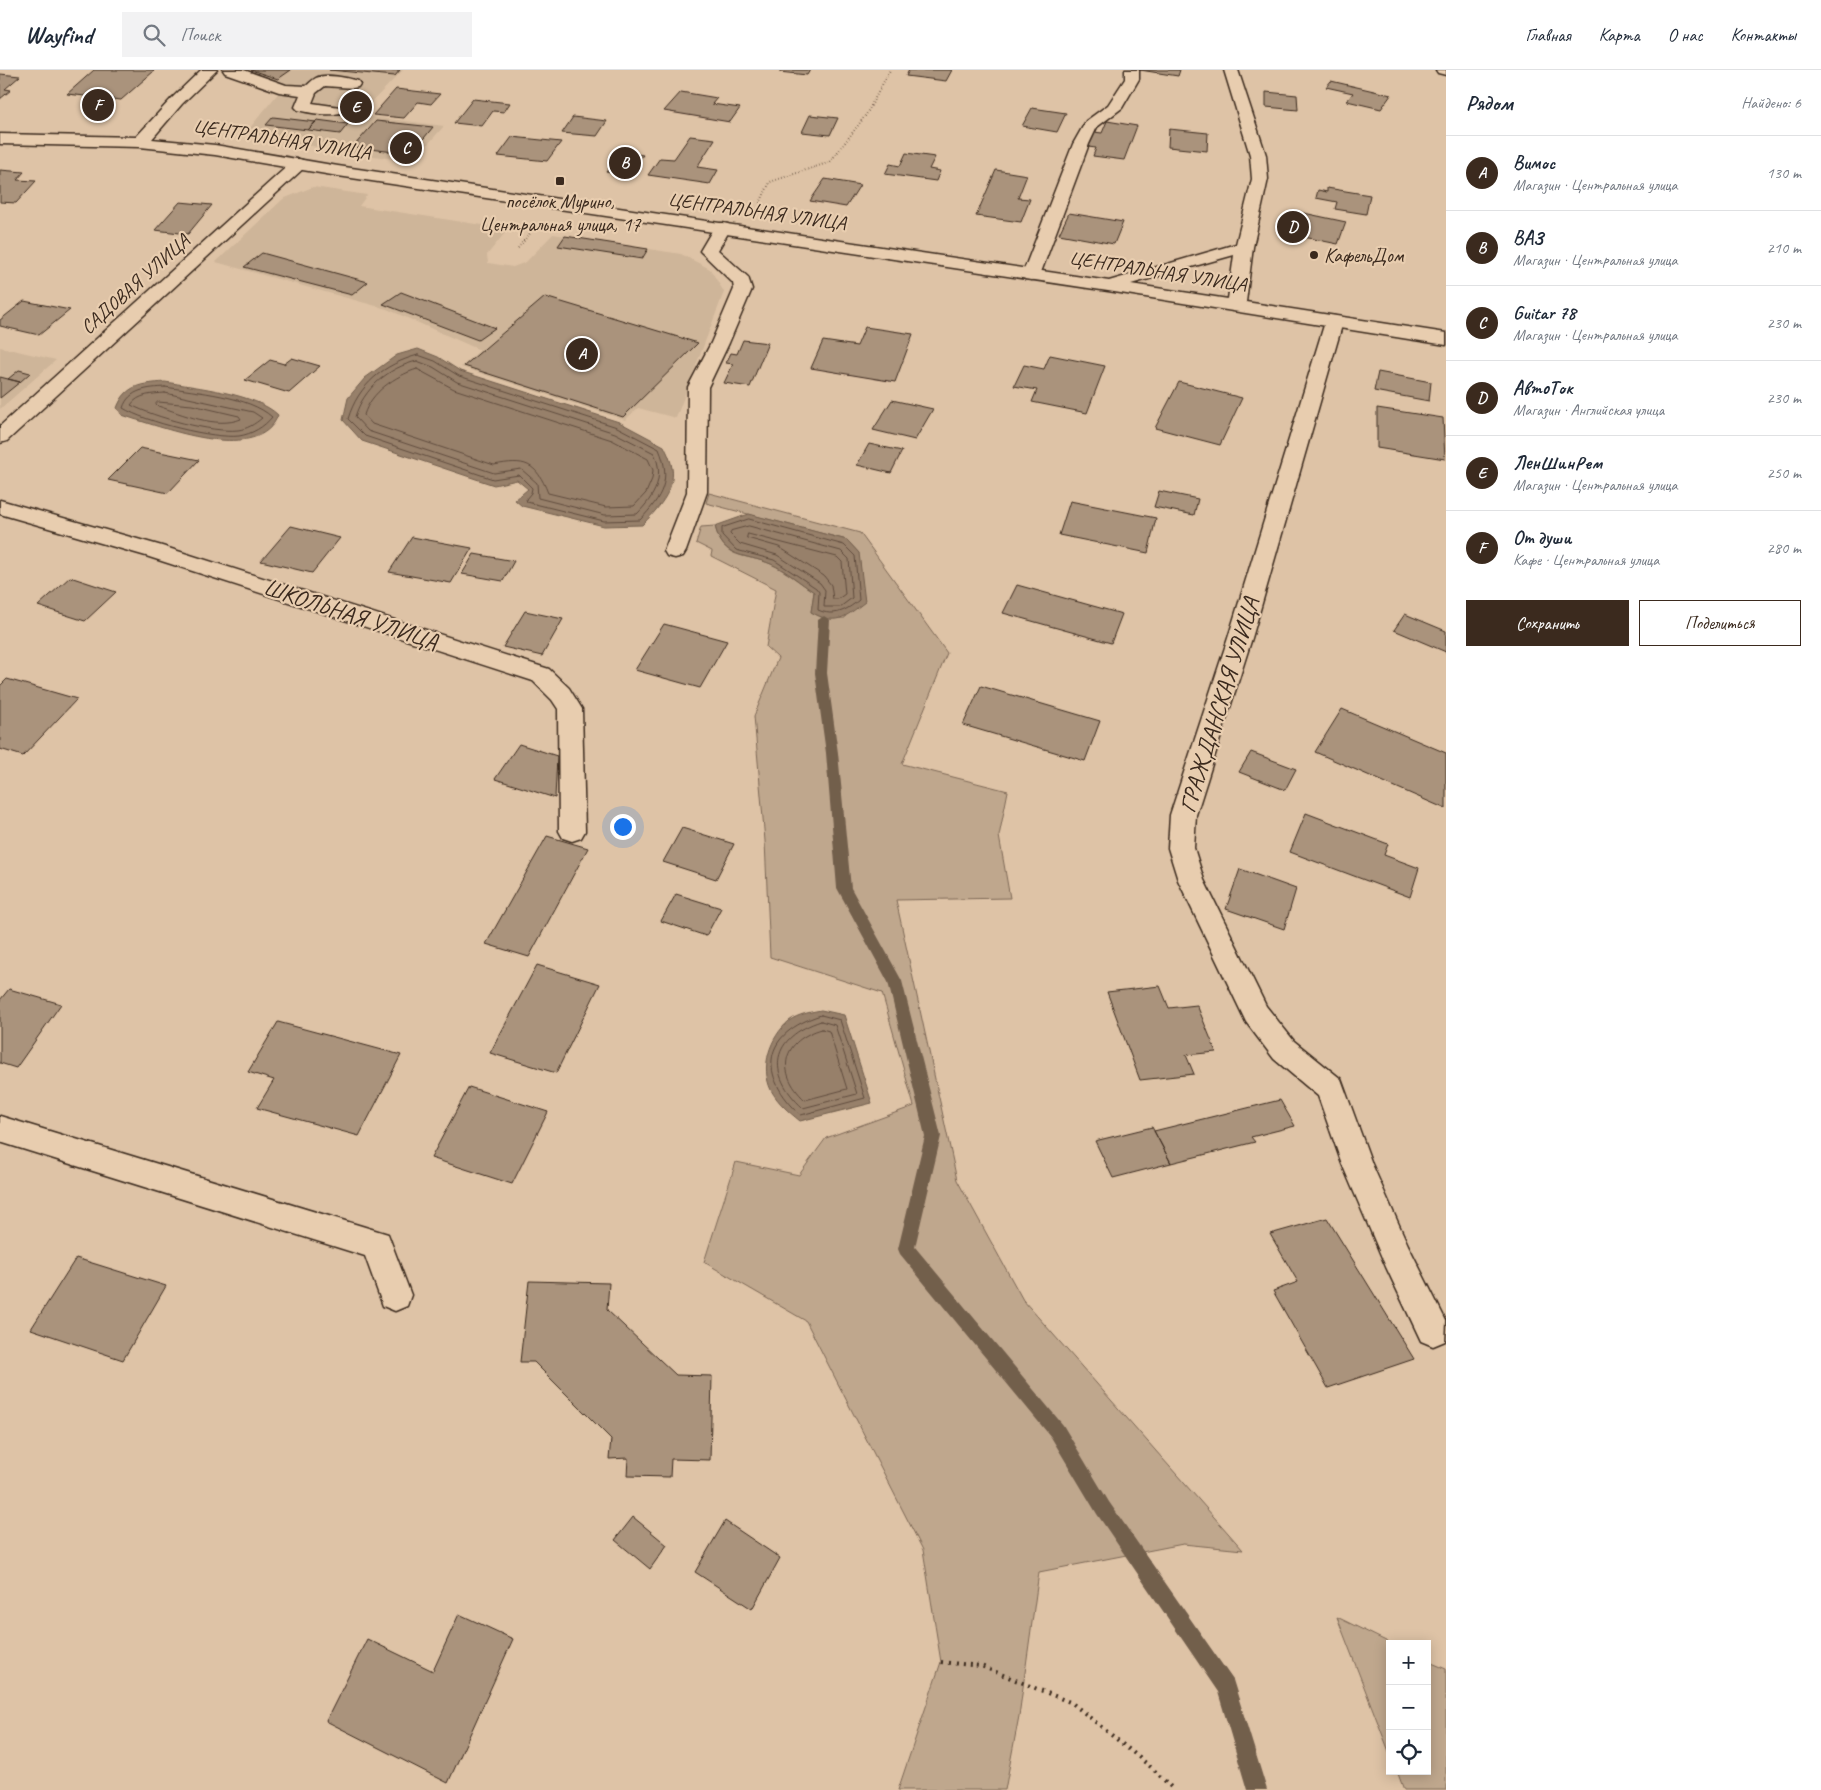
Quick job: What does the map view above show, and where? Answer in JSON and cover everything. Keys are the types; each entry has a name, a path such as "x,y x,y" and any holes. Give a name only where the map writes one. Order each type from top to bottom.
{"street":[{"path":"140,142 177,101 210,70"},
{"path":"230,70 284,89 309,91"},
{"path":"1031,275 1081,144 1091,124 1114,108 1132,79 1132,70"},
{"path":"1231,70 1258,155 1260,179 1244,247 1236,306"},
{"path":"335,110 303,107 309,91 322,81 353,84"},
{"name":"ЦЕНТРАЛЬНАЯ УЛИЦА","path":"0,139 140,142 215,150 1446,339"},
{"name":"САДОВАЯ УЛИЦА","path":"0,437 299,164"},
{"path":"674,551 697,492 698,387 720,343 743,289 742,281 709,251 722,228"},
{"path":"1108,286 1244,247"},
{"name":"ГРАЖДАНСКАЯ УЛИЦА","path":"1334,322 1240,638 1183,815 1181,848 1191,880 1256,1014 1284,1050 1330,1088 1357,1164 1397,1256 1433,1330"},
{"name":"ШКОЛЬНАЯ УЛИЦА","path":"0,507 154,551 541,675 561,694 570,709 572,831"},
{"path":"0,1129 377,1246 395,1295"}],"path":[{"path":"758,206 770,182 830,162 866,115 890,70"},
{"path":"518,248 535,226"},
{"path":"941,1662 981,1666 1072,1703 1152,1768 1174,1790"}],"shaded area":[{"path":"247,70 403,70 359,115 444,126 412,162 244,135 285,85"},
{"path":"313,187 367,195 359,206 508,229 487,255 488,263 513,267 526,262 553,234 681,254 710,269 724,292 676,418 638,408 625,420 461,367 480,350 387,309 216,262 283,199"},
{"path":"0,347 56,360 0,409"},
{"path":"709,493 860,533 947,653 902,764 1008,791 999,836 1010,898 896,900 957,1180 1023,1300 1243,1550 1183,1544 1039,1572 1019,1716 1005,1790 898,1790 941,1662 923,1550 806,1321 704,1262 736,1162 799,1175 826,1138 914,1106 882,993 770,957 765,841 754,716 778,658 766,647 776,589 711,556 712,551 696,543 701,527 715,526 723,545 729,551 771,564 814,592 811,612 825,619 845,618 859,553 847,540 706,503"},
{"path":"1337,1617 1386,1641 1386,1744"},
{"path":"1431,1663 1446,1669 1446,1790 1404,1790 1398,1775 1431,1775"}],"water":[{"path":"418,349 438,357 460,371 619,422 664,446 671,462 672,476 671,484 664,500 642,525 604,526 522,506 515,500 528,489 517,480 494,485 362,441 343,420 348,398 365,378 397,355"},
{"path":"165,382 225,392 256,402 278,415 268,430 253,438 233,440 212,439 168,429 122,415 117,408 125,394 130,390 142,385"},
{"path":"749,514 847,540 859,553 865,602 845,616 827,619 811,612 814,592 788,573 777,567 729,550 723,545 715,526"},
{"path":"821,1010 844,1015 872,1103 800,1121 780,1103 771,1090 766,1072 767,1062 772,1044 789,1021 800,1015"}],"building":[{"path":"94,70 154,71 121,100 67,94"},
{"path":"251,70 291,70 278,79"},
{"path":"329,70 400,70 395,76"},
{"path":"781,70 810,70 807,75 779,72"},
{"path":"909,70 952,70 946,81 906,76"},
{"path":"1140,70 1180,70 1178,76"},
{"path":"0,74 20,76 5,89 11,90 0,99"},
{"path":"1331,81 1391,95 1381,109 1347,101 1353,93 1326,87"},
{"path":"396,89 440,94 431,104 418,102 404,118 373,115"},
{"path":"681,92 717,98 712,104 740,108 730,122 664,111"},
{"path":"1266,92 1297,95 1298,110 1266,107"},
{"path":"473,99 510,103 504,112 493,111 482,126 454,123"},
{"path":"350,100 369,102 356,116 337,114"},
{"path":"1032,108 1066,113 1057,132 1022,126"},
{"path":"810,115 838,118 830,135 802,132"},
{"path":"273,117 316,122 308,130 266,125"},
{"path":"573,117 607,121 597,136 562,133"},
{"path":"317,120 348,124 340,134 308,130"},
{"path":"376,121 433,127 411,154 353,147"},
{"path":"1107,121 1137,126 1124,160 1093,156 1096,148 1088,147 1094,132 1102,133"},
{"path":"1169,129 1208,133 1207,151 1168,147"},
{"path":"690,136 715,139 697,167 718,170 710,184 648,175 660,158 674,159"},
{"path":"512,137 561,142 547,161 498,156"},
{"path":"622,152 643,155 627,176 606,172"},
{"path":"906,153 935,157 929,169 940,171 936,181 885,174 890,164 900,166"},
{"path":"0,170 24,172 17,180 36,181 16,203 0,202"},
{"path":"996,170 1027,175 1018,198 1030,199 1021,222 976,216"},
{"path":"825,179 860,185 846,207 810,201"},
{"path":"1327,188 1370,195 1366,214 1335,209 1337,202 1316,198 1318,190 1327,192"},
{"path":"180,202 212,205 188,234 155,230"},
{"path":"1299,212 1346,222 1338,244 1289,234"},
{"path":"1069,213 1123,222 1114,244 1059,234"},
{"path":"565,236 648,249 642,259 558,246"},
{"path":"262,253 368,282 352,295 244,267"},
{"path":"401,292 495,328 478,340 383,304"},
{"path":"545,297 698,343 623,417 464,366"},
{"path":"24,301 70,310 39,335 0,326 0,320"},
{"path":"865,327 913,334 895,382 811,368 823,341 857,346"},
{"path":"743,340 768,343 750,387 724,383 733,364 726,363 731,353 737,354"},
{"path":"1050,355 1105,366 1087,413 1032,402 1037,390 1014,386 1024,365 1044,369"},
{"path":"292,358 320,366 289,393 245,380 270,360 284,364"},
{"path":"19,370 30,373 20,382 8,379"},
{"path":"1378,372 1431,382 1429,401 1374,391"},
{"path":"0,377 20,382 0,398"},
{"path":"1179,382 1242,398 1220,445 1155,428"},
{"path":"892,400 933,409 915,440 873,430"},
{"path":"1377,408 1443,418 1445,459 1377,448"},
{"path":"869,444 902,451 891,473 857,465"},
{"path":"140,448 199,460 168,493 108,480"},
{"path":"1159,491 1198,499 1194,515 1154,507"},
{"path":"1070,501 1156,518 1148,553 1059,535"},
{"path":"291,526 340,538 312,573 261,561"},
{"path":"412,537 472,548 451,583 389,572"},
{"path":"474,554 514,561 503,581 462,574"},
{"path":"70,577 116,592 85,621 38,606"},
{"path":"1017,585 1122,614 1111,643 1003,613"},
{"path":"525,611 563,619 542,656 503,647"},
{"path":"1405,614 1446,631 1446,652 1394,630"},
{"path":"664,624 727,641 700,688 635,670"},
{"path":"7,679 77,699 23,756 0,749 0,686"},
{"path":"981,686 1100,721 1085,761 963,725"},
{"path":"1342,709 1446,753 1446,809 1315,752"},
{"path":"519,744 557,756 555,798 495,779"},
{"path":"1251,752 1296,769 1285,790 1239,772"},
{"path":"1306,813 1388,844 1384,855 1419,868 1410,897 1290,852"},
{"path":"682,828 734,844 716,879 663,862"},
{"path":"547,836 588,848 529,957 486,944"},
{"path":"1240,869 1296,889 1284,929 1226,909"},
{"path":"676,894 721,908 706,936 661,921"},
{"path":"537,965 600,984 556,1073 490,1053"},
{"path":"1160,986 1169,1008 1197,1005 1216,1052 1186,1055 1194,1074 1140,1080 1107,992"},
{"path":"9,989 61,1004 16,1068 0,1063 0,1000"},
{"path":"278,1022 401,1055 359,1136 257,1108 274,1080 248,1072"},
{"path":"469,1087 548,1112 512,1184 431,1158"},
{"path":"1280,1100 1295,1126 1251,1137 1255,1142 1171,1163 1154,1131"},
{"path":"1152,1127 1171,1163 1113,1178 1095,1141"},
{"path":"1327,1218 1414,1359 1328,1388 1273,1291 1298,1282 1270,1234"},
{"path":"76,1258 166,1286 123,1360 31,1329"},
{"path":"529,1281 609,1283 607,1310 676,1375 712,1376 710,1460 671,1459 670,1477 627,1476 628,1458 609,1459 611,1439 534,1362 520,1362"},
{"path":"633,1517 667,1545 650,1569 615,1540"},
{"path":"725,1521 780,1558 752,1609 695,1572"},
{"path":"459,1614 513,1639 448,1783 326,1721 367,1639 433,1671"}],"waterway":[{"path":"824,620 821,673 832,753 844,888 895,981 933,1136 906,1249 1057,1431 1103,1508 1226,1687 1257,1790"}],"place":[{"name":"От души","path":"98,105"},
{"name":"ЛенШинРем","path":"356,107"},
{"name":"Guitar 78","path":"406,148"},
{"name":"ВАЗ","path":"625,163"},
{"name":"посёлок Мурино, Центральная улица, 17","path":"560,181"},
{"name":"АвтоТок","path":"1293,227"},
{"name":"КафельДом","path":"1314,255"},
{"name":"Вимос","path":"582,354"}]}
